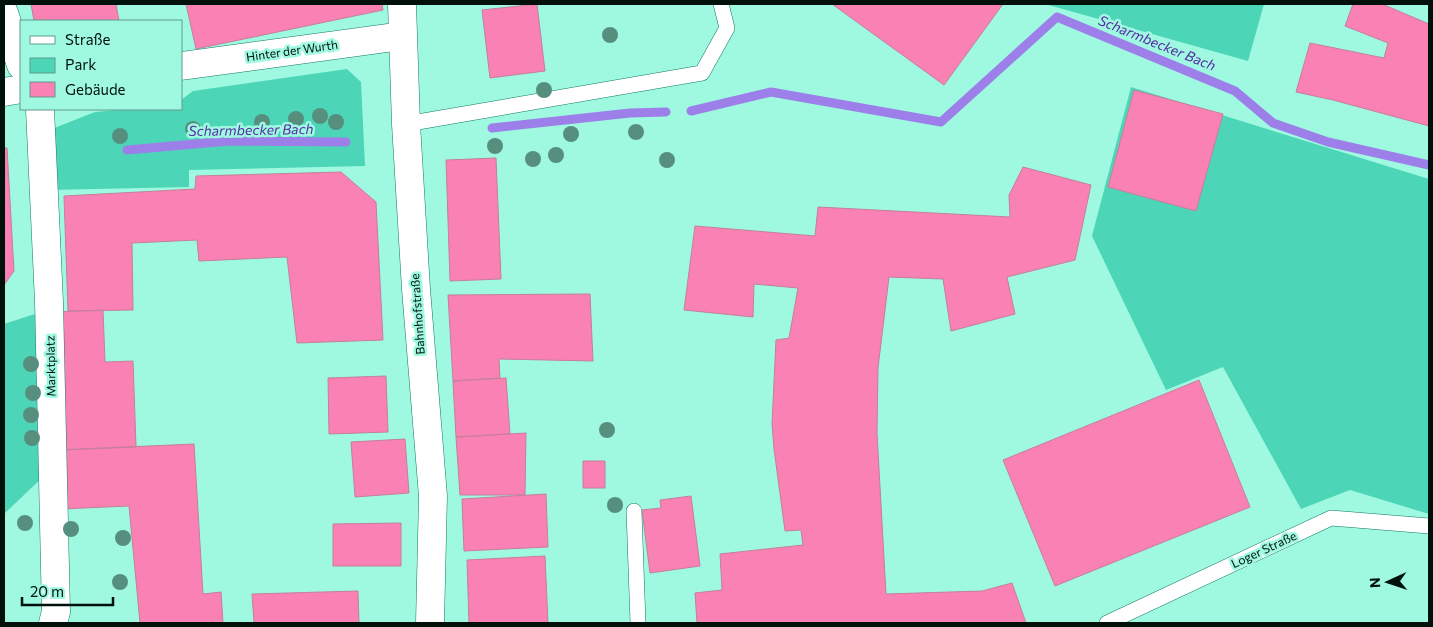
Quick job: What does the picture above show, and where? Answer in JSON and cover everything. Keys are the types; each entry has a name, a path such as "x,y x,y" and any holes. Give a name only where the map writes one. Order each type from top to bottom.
{"street":[{"name":"Bahnhofstraße","path":"402,4 406,124 416,289 433,496 430,623"},
{"path":"4,13 20,62"},
{"name":"Hinter der Wurth","path":"182,66 402,36"},
{"path":"4,92 20,89"},
{"name":"Marktplatz","path":"40,110 49,302 56,603 54,623"}],"lane":[{"path":"406,124 702,74 727,28 721,4"},
{"path":"634,511 638,623"},
{"name":"Loger Straße","path":"1107,623 1331,518 1429,526"}],"green space":[{"path":"1045,4 1264,4 1248,61"},
{"path":"347,69 361,82 365,166 189,170 189,187 48,190 44,132 95,112 116,110 182,110 182,99 193,91"},
{"path":"1131,87 1429,179 1429,514 1350,490 1301,509 1223,367 1166,390 1092,236"},
{"path":"41,312 45,475 4,514 4,324"}],"building":[{"path":"31,4 116,4 119,20 34,20"},
{"path":"186,4 382,4 383,10 196,49"},
{"path":"537,4 545,71 490,78 482,10"},
{"path":"832,4 1003,4 944,85"},
{"path":"1353,4 1382,4 1429,24 1429,126 1296,92 1310,43 1384,58 1388,43 1345,26"},
{"path":"1134,90 1223,114 1196,211 1108,187"},
{"path":"4,148 7,148 14,271 4,285"},
{"path":"496,158 501,279 450,281 446,160"},
{"path":"1023,167 1091,185 1075,260 1007,277 1015,314 951,331 943,279 889,277 878,368 877,433 886,594 982,591 1012,583 1026,623 697,623 695,593 722,590 720,554 803,545 801,530 785,531 772,424 776,340 789,338 798,288 754,284 753,317 684,310 695,226 815,236 818,207 1010,217 1009,195"},
{"path":"341,172 376,202 383,340 297,343 287,257 199,261 197,240 132,243 133,310 68,311 64,196 195,189 196,176"},
{"path":"590,294 593,361 499,359 500,378 453,381 448,295"},
{"path":"103,310 105,362 133,361 136,447 60,450 54,312"},
{"path":"386,376 388,432 329,434 328,378"},
{"path":"506,378 510,434 456,437 453,381"},
{"path":"1199,380 1250,507 1055,586 1003,460"},
{"path":"526,433 525,495 460,495 456,437"},
{"path":"405,439 409,493 355,497 351,442"},
{"path":"194,444 203,594 221,592 223,623 140,623 129,506 61,509 58,450"},
{"path":"583,461 605,461 605,488 583,488"},
{"path":"546,494 548,547 464,551 462,499"},
{"path":"691,496 700,566 650,573 642,510 661,508 660,500"},
{"path":"401,523 401,566 333,566 333,524"},
{"path":"545,556 548,623 469,623 467,560"},
{"path":"358,591 359,623 254,623 252,594"}],"waterway":[{"name":"Scharmbecker Bach","path":"691,111 771,92 941,122 1057,17 1235,91 1273,123 1328,142 1429,165"},
{"name":"Scharmbecker Bach","path":"492,128 630,113 666,112"},
{"name":"Scharmbecker Bach","path":"127,150 229,141 346,142"}]}
